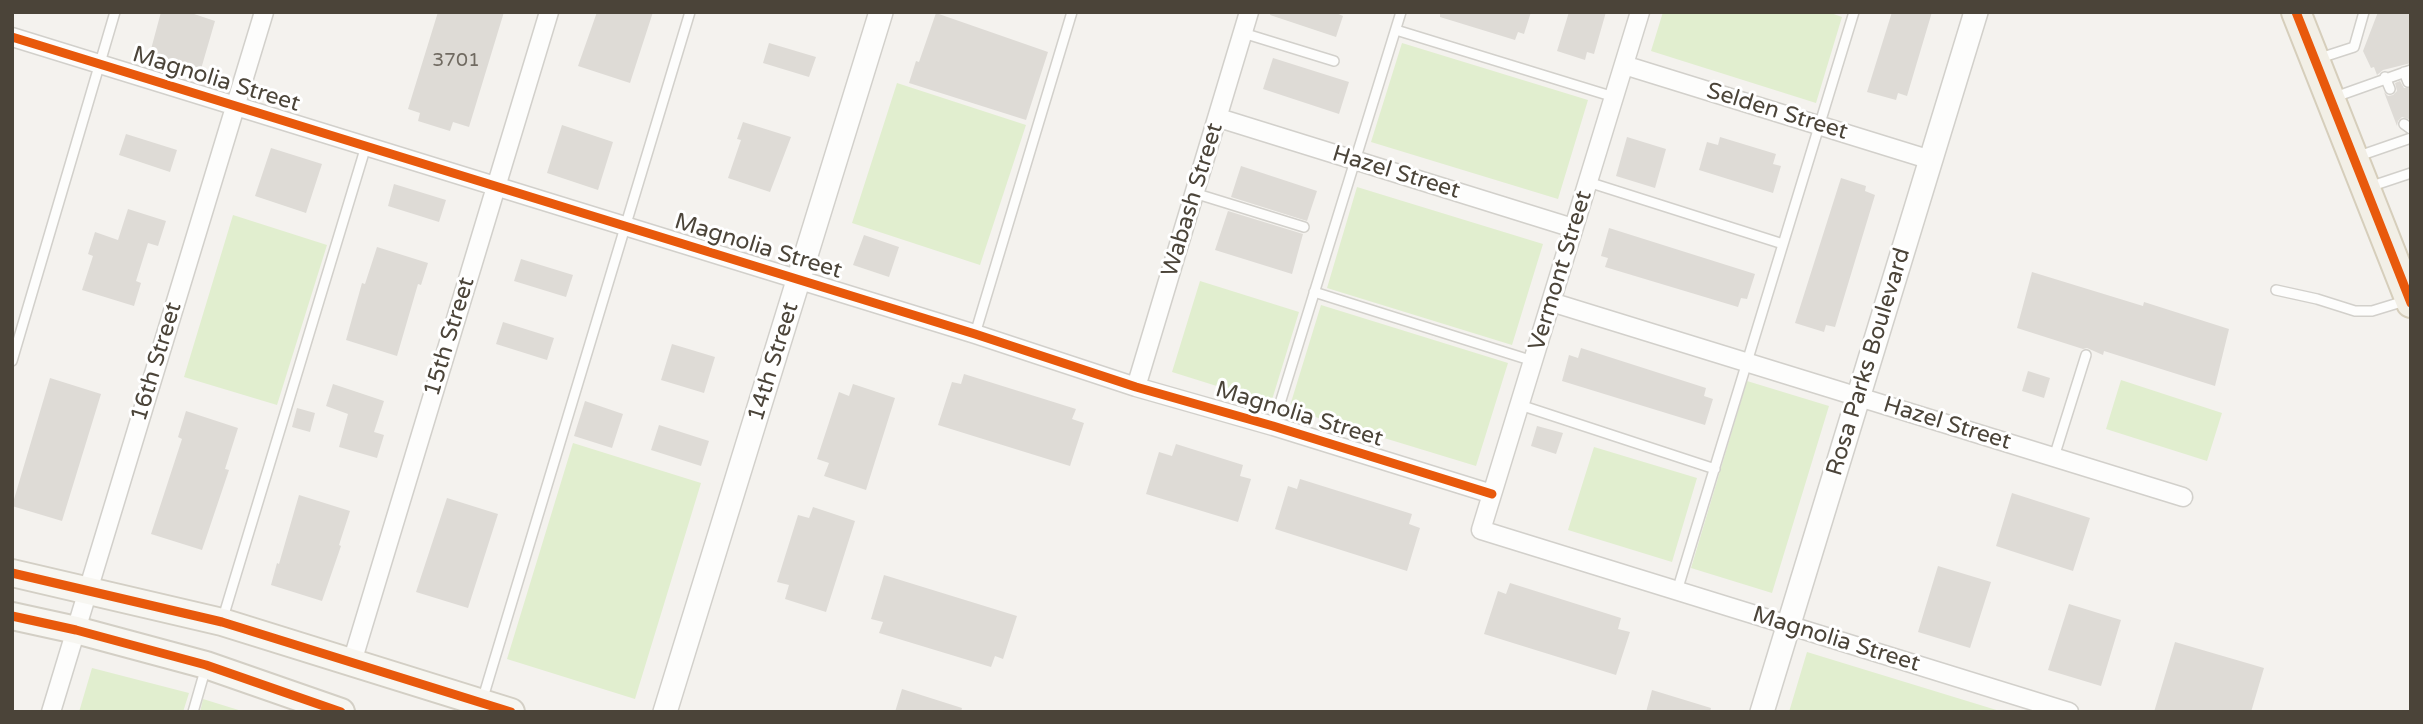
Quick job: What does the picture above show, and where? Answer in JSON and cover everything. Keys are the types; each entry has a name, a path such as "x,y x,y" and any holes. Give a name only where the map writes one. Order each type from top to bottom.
{"main road":[{"path":"2296,12 2365,188 2403,259 2410,301"},
{"path":"12,573 222,622 511,712"},
{"path":"12,616 76,630 206,666 338,711"}],"street":[{"name":"16th Street","path":"51,712 264,12"},
{"name":"15th Street","path":"352,662 549,12"},
{"name":"14th Street","path":"665,712 881,12"},
{"name":"Wabash Street","path":"1136,387 1249,12"},
{"name":"Vermont Street","path":"1481,530 1640,12"},
{"name":"Rosa Parks Boulevard","path":"1762,712 1976,12"},
{"name":"Magnolia Street","path":"12,37 975,334 1136,387 1492,494"},
{"name":"Selden Street","path":"1623,65 1931,160"},
{"name":"Hazel Street","path":"1219,118 1573,228"},
{"name":"Hazel Street","path":"1551,302 2183,497"},
{"name":"Magnolia Street","path":"1481,530 2070,712"}],"lane":[{"path":"12,361 115,12"},
{"path":"481,702 690,12"},
{"path":"975,334 1072,12"},
{"path":"1273,426 1401,12"},
{"path":"1677,591 1854,12"},
{"path":"2315,60 2354,47 2364,12"},
{"path":"1396,30 1614,97"},
{"path":"1243,33 1334,61"},
{"path":"2330,98 2407,71 2408,82"},
{"path":"2385,77 2390,89"},
{"path":"2353,158 2411,138"},
{"path":"222,622 366,146"},
{"path":"2365,188 2411,173"},
{"path":"1588,183 1783,244"},
{"path":"1194,193 1304,227"},
{"path":"2276,290 2317,299 2355,312 2372,311 2410,301"},
{"path":"1314,292 1533,361"},
{"path":"2054,457 2086,355"},
{"path":"1520,405 1715,469"},
{"path":"193,712 206,666"}],"green space":[{"path":"1663,12 1828,12 1842,17 1816,103 1651,51"},
{"path":"1402,43 1588,100 1558,199 1371,142"},
{"path":"897,83 1026,125 980,265 852,223"},
{"path":"1357,187 1543,244 1512,345 1327,288"},
{"path":"233,215 327,245 277,405 184,377"},
{"path":"1200,281 1299,312 1271,403 1172,372"},
{"path":"1321,305 1508,363 1476,466 1289,409"},
{"path":"2121,380 2222,413 2207,461 2106,429"},
{"path":"1747,381 1829,406 1772,593 1691,568"},
{"path":"573,443 701,483 635,699 507,659"},
{"path":"1594,447 1697,478 1672,562 1568,530"},
{"path":"1807,652 2003,712 1789,712"},
{"path":"92,668 189,693 183,712 79,712"},
{"path":"203,699 245,712 200,712"}],"building":[{"path":"161,12 188,12 215,21 201,69 150,53"},
{"path":"438,12 504,12 469,127 453,122 450,131 418,121 420,113 408,109"},
{"path":"597,12 653,12 630,83 578,66"},
{"path":"1271,12 1334,12 1343,16 1336,37 1270,15"},
{"path":"1440,12 1531,12 1524,34 1518,32 1515,40 1440,17"},
{"path":"1569,12 1606,12 1594,54 1587,52 1585,60 1557,51"},
{"path":"1892,12 1932,12 1907,96 1898,93 1896,100 1867,92"},
{"path":"2378,12 2411,12 2411,63 2383,70 2377,75 2363,51"},
{"path":"936,13 1048,52 1026,120 909,83"},
{"path":"769,43 816,57 809,77 763,63"},
{"path":"1273,58 1349,82 1339,114 1263,89"},
{"path":"2400,81 2404,88 2411,88 2411,120 2402,117 2397,126 2384,92 2388,96 2393,95 2397,91 2395,83"},
{"path":"743,122 791,137 770,192 728,178 741,140 737,139"},
{"path":"562,125 613,142 598,190 547,173"},
{"path":"126,134 177,150 170,172 119,155"},
{"path":"1627,137 1666,149 1655,188 1616,176"},
{"path":"1720,137 1776,154 1773,164 1781,166 1773,193 1699,170 1707,142 1718,145"},
{"path":"271,148 322,164 306,213 255,196"},
{"path":"1241,166 1317,191 1307,221 1231,197"},
{"path":"1841,178 1866,186 1865,191 1875,195 1835,327 1826,325 1824,332 1795,323"},
{"path":"394,184 446,200 439,222 388,206"},
{"path":"128,209 166,221 158,246 148,243 136,281 141,283 134,306 82,290 93,256 88,254 95,232 118,240"},
{"path":"1228,211 1303,234 1292,274 1215,250"},
{"path":"1609,228 1755,274 1747,299 1741,298 1738,307 1605,267 1608,258 1601,256"},
{"path":"864,235 899,247 889,277 853,265"},
{"path":"377,247 428,263 421,285 418,284 397,356 346,340 362,283 365,284"},
{"path":"521,259 573,275 566,297 514,281"},
{"path":"2032,272 2143,306 2144,302 2229,329 2215,386 2104,351 2103,355 2017,328"},
{"path":"503,322 554,338 547,360 496,344"},
{"path":"672,344 715,357 704,393 661,380"},
{"path":"1581,348 1706,388 1704,396 1713,399 1705,425 1562,381 1569,355 1578,358"},
{"path":"2028,371 2050,378 2044,398 2022,391"},
{"path":"964,374 1076,409 1072,419 1084,423 1070,466 938,425 952,382 961,384"},
{"path":"50,378 101,394 62,521 12,506"},
{"path":"333,384 384,401 374,432 384,435 377,458 339,447 348,414 326,406"},
{"path":"853,384 895,398 866,490 824,476 829,463 817,459 839,392 849,396"},
{"path":"585,401 623,414 612,448 574,436"},
{"path":"297,408 315,413 310,432 292,427"},
{"path":"186,411 238,428 225,469 229,470 202,550 151,534 182,439 178,437"},
{"path":"659,425 709,441 701,466 651,450"},
{"path":"1537,426 1563,433 1556,454 1531,446"},
{"path":"1176,444 1243,465 1240,476 1251,479 1238,522 1146,494 1159,452 1172,456"},
{"path":"1300,479 1412,514 1409,524 1420,528 1407,571 1275,529 1288,486 1297,489"},
{"path":"2012,493 2090,518 2073,571 1996,546"},
{"path":"299,495 350,511 322,601 271,585"},
{"path":"447,498 498,514 468,608 416,592"},
{"path":"813,507 855,521 826,612 785,599 789,585 777,582 798,515 809,518"},
{"path":"1938,566 1991,582 1970,648 1918,632"},
{"path":"884,575 1017,616 1003,659 995,656 991,667 879,633 883,622 871,619"},
{"path":"1510,583 1621,618 1618,629 1630,632 1616,675 1484,634 1498,591 1506,594"},
{"path":"2069,604 2121,620 2101,686 2048,670"},
{"path":"2175,642 2264,668 2251,712 2154,712"},
{"path":"902,689 962,708 961,712 895,712"},
{"path":"1652,690 1711,708 1710,712 1646,712"}],"cycle path":[{"path":"2296,12 2411,303"},
{"path":"12,37 975,334 1136,387 1492,494"},
{"path":"12,573 222,622 511,712"},
{"path":"12,616 206,665 341,712"}]}
